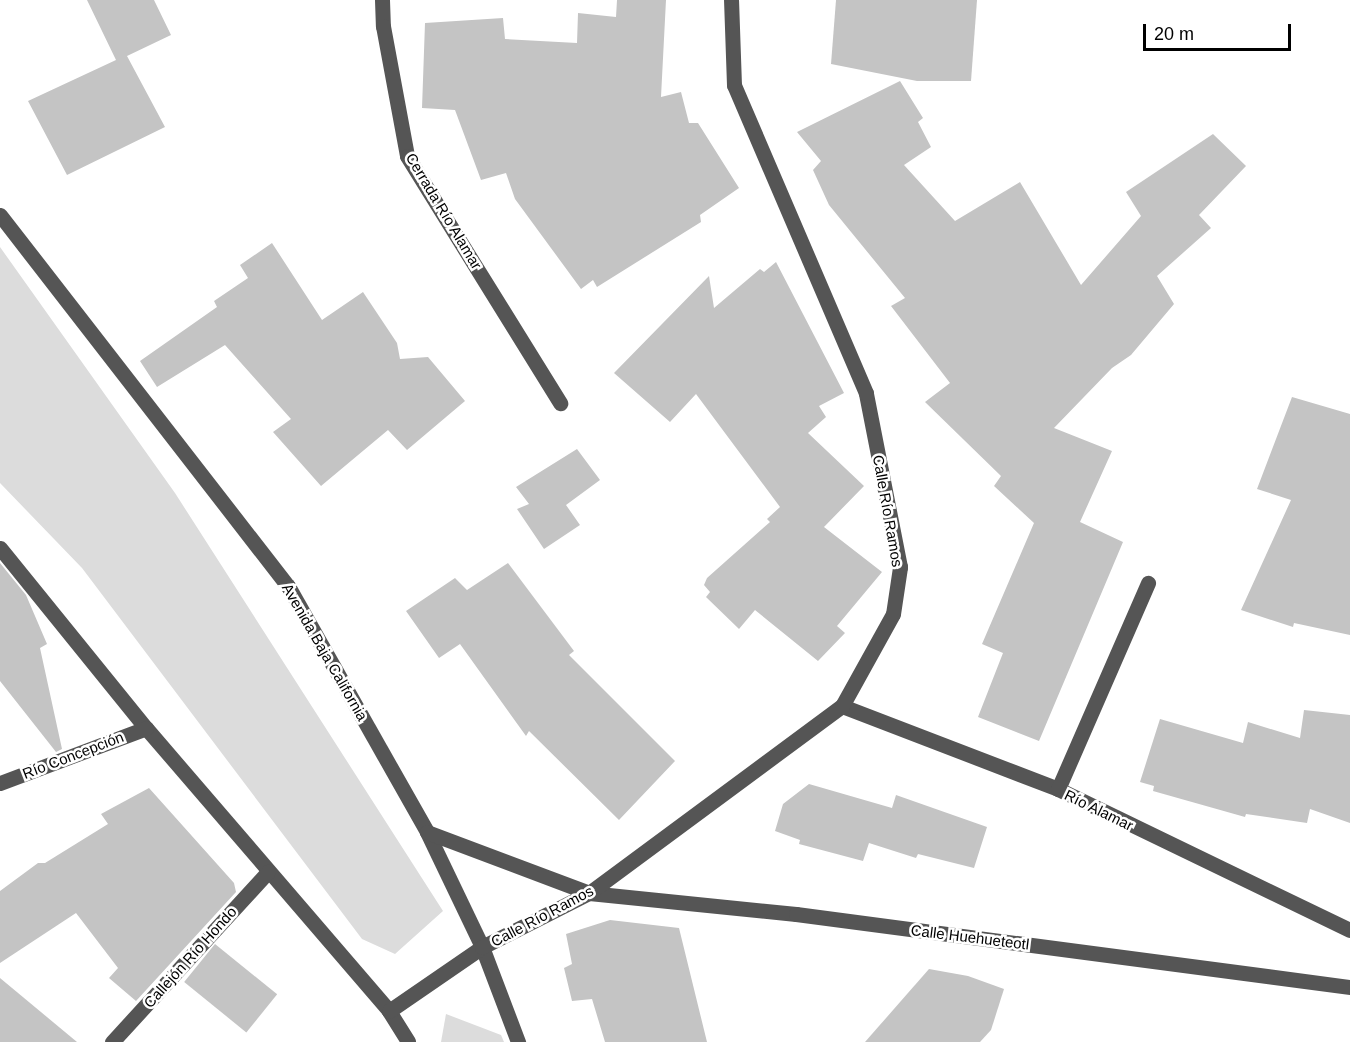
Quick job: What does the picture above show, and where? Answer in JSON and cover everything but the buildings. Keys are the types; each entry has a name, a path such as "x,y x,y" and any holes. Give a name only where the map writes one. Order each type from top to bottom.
{"street":[{"name":"Cerrada Río Alamar","path":"382,0 383,26 407,156 560,403"},
{"name":"Calle Río Ramos","path":"389,1011 482,947 589,893 842,706 893,614 900,567 866,393 734,85 730,0"},
{"name":"Avenida Baja California","path":"0,216 288,586 427,832 482,947 518,1042"},
{"path":"0,548 146,728 389,1011 408,1042"},
{"path":"1058,789 1148,583"},
{"name":"Río Alamar","path":"842,706 1058,789 1350,930"},
{"name":"Río Concepción","path":"0,783 146,728"},
{"name":"Calle Huehueteotl","path":"427,832 589,893 796,914 1350,987"},
{"name":"Callejón Río Hondo","path":"111,1042 268,872"}],"shaded area":[{"path":"0,247 175,493 443,911 395,954 362,939 82,568 0,483"},
{"path":"446,1014 501,1035 504,1042 441,1042"}]}
